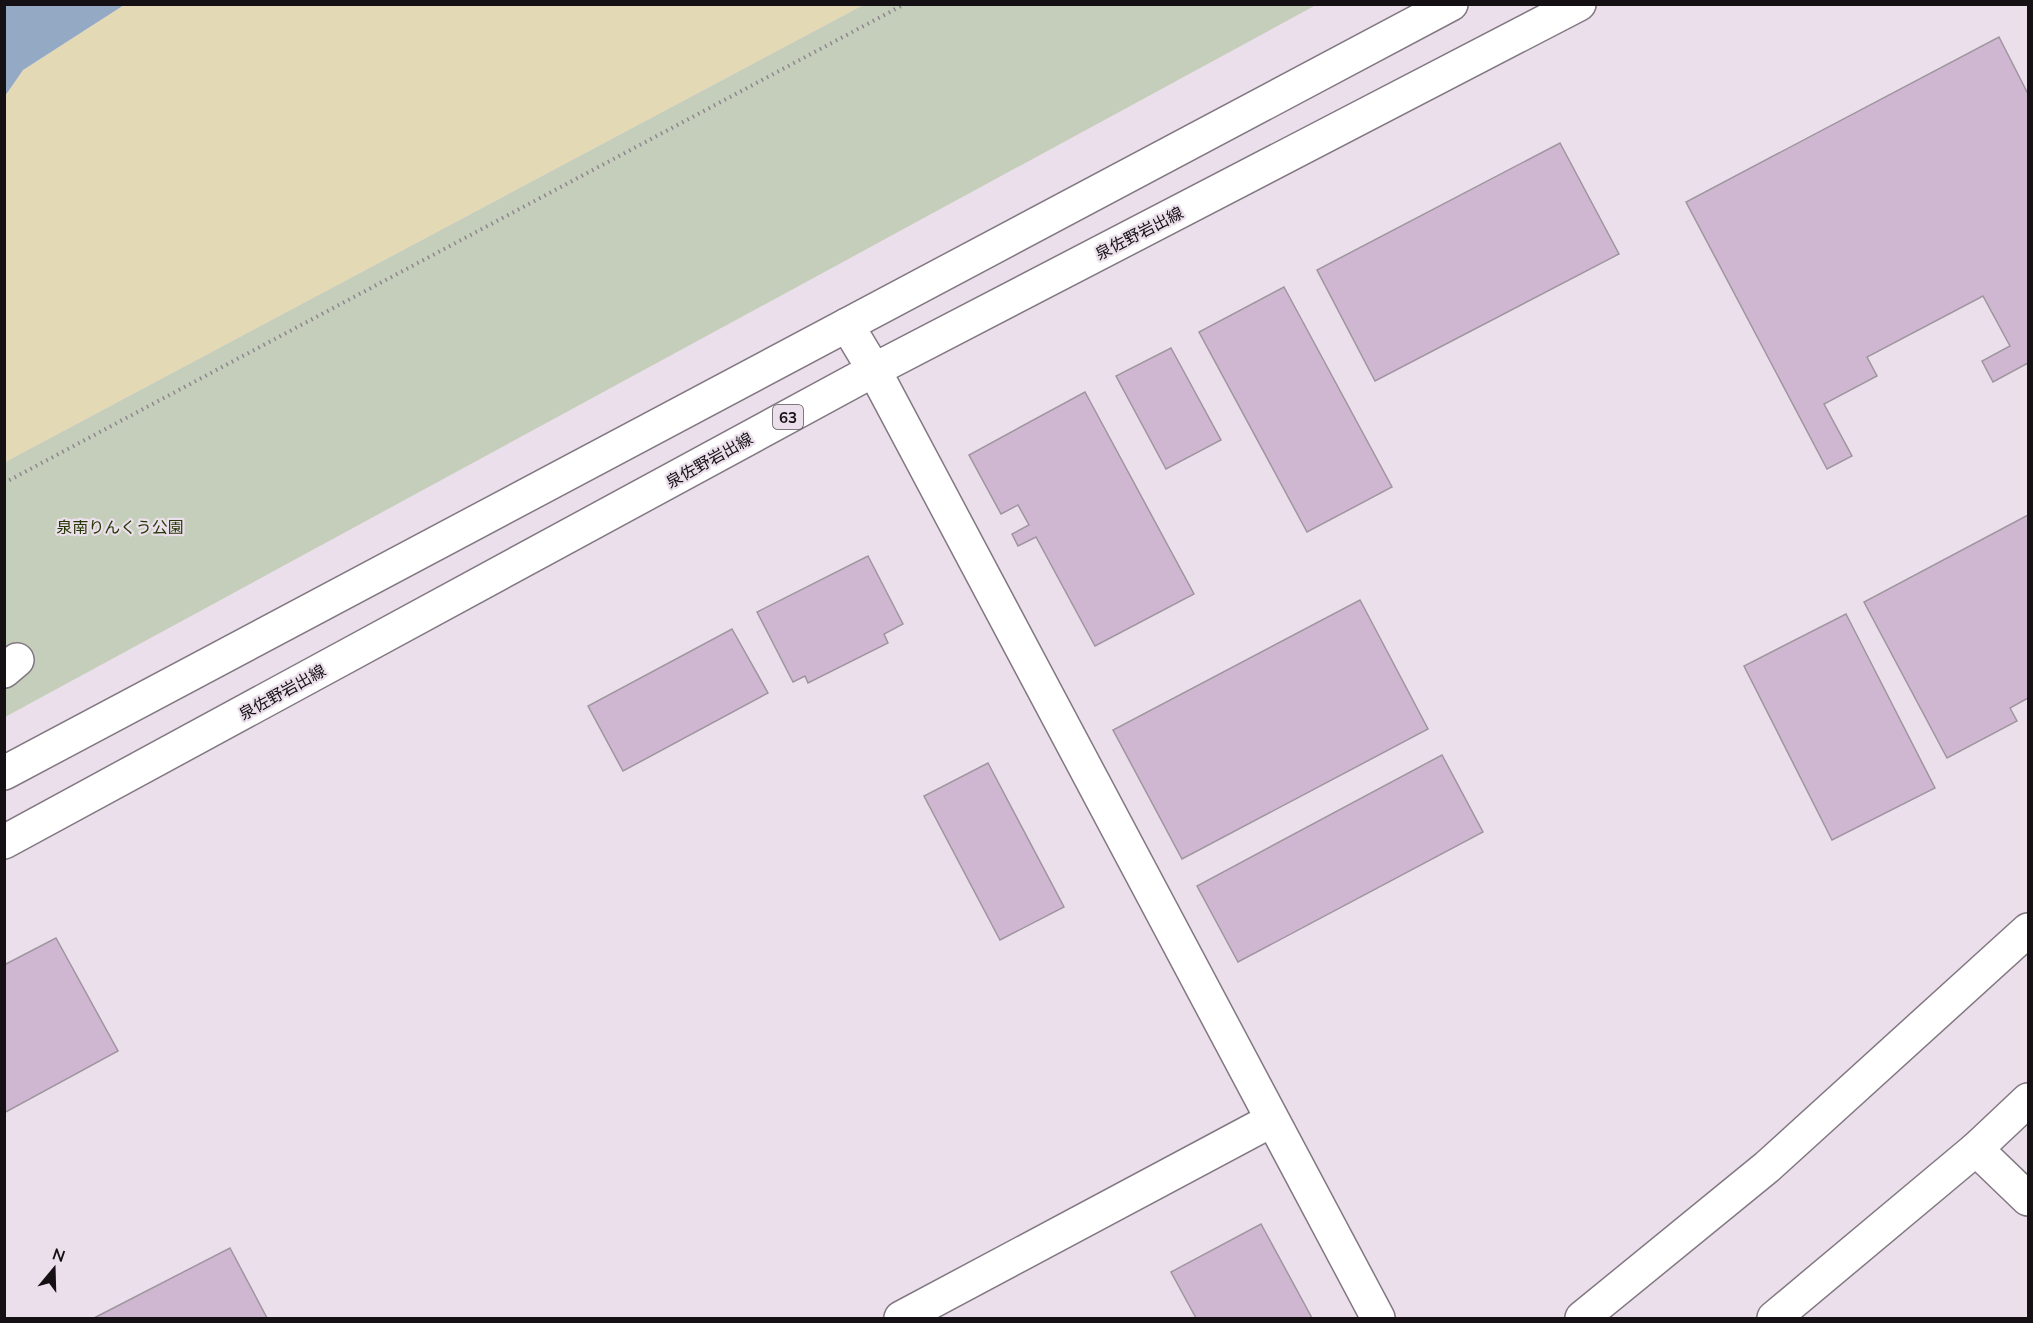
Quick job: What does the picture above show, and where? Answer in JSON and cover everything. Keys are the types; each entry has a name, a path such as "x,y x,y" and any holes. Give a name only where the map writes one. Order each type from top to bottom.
{"main road":[{"path":"4,773 1451,4"},
{"name":"泉佐野岩出線","path":"4,842 874,370 1579,4"},
{"path":"847,325 874,370 1378,1318"},
{"path":"1582,1318 1767,1167 2028,930"},
{"path":"1774,1318 1976,1149 2028,1100"},
{"path":"901,1318 1272,1120"},
{"path":"1976,1149 2028,1199"}],"path":[{"path":"4,483 905,4"}],"green space":[{"name":"泉南りんくう公園","path":"863,5 1316,5 5,717 5,462"}],"sand":[{"path":"124,5 863,5 5,462 5,96 23,70"}],"water":[{"path":"5,4 124,5 23,70 5,96"}],"building":[{"path":"1999,37 2028,94 2028,363 1993,382 1982,361 2010,346 1983,296 1867,357 1877,376 1824,404 1852,456 1827,469 1686,202"},
{"path":"1560,143 1619,254 1375,381 1317,270"},
{"path":"1284,287 1392,487 1307,532 1199,332"},
{"path":"1171,348 1221,440 1166,469 1116,376"},
{"path":"1085,392 1194,594 1095,646 1036,537 1018,546 1012,534 1029,525 1018,505 1001,514 969,455"},
{"path":"2028,515 2028,698 2010,708 2017,721 1947,758 1864,602"},
{"path":"868,556 903,624 884,634 888,643 808,683 805,676 793,682 757,612"},
{"path":"1360,600 1428,729 1182,859 1113,730"},
{"path":"1846,614 1935,788 1832,840 1744,666"},
{"path":"732,629 768,693 623,771 588,706"},
{"path":"1442,755 1483,832 1238,962 1197,886"},
{"path":"988,763 1064,907 1000,940 924,796"},
{"path":"56,938 118,1051 4,1113 4,965"},
{"path":"1261,1224 1312,1318 1196,1318 1171,1272"},
{"path":"230,1248 267,1318 94,1318"}]}
